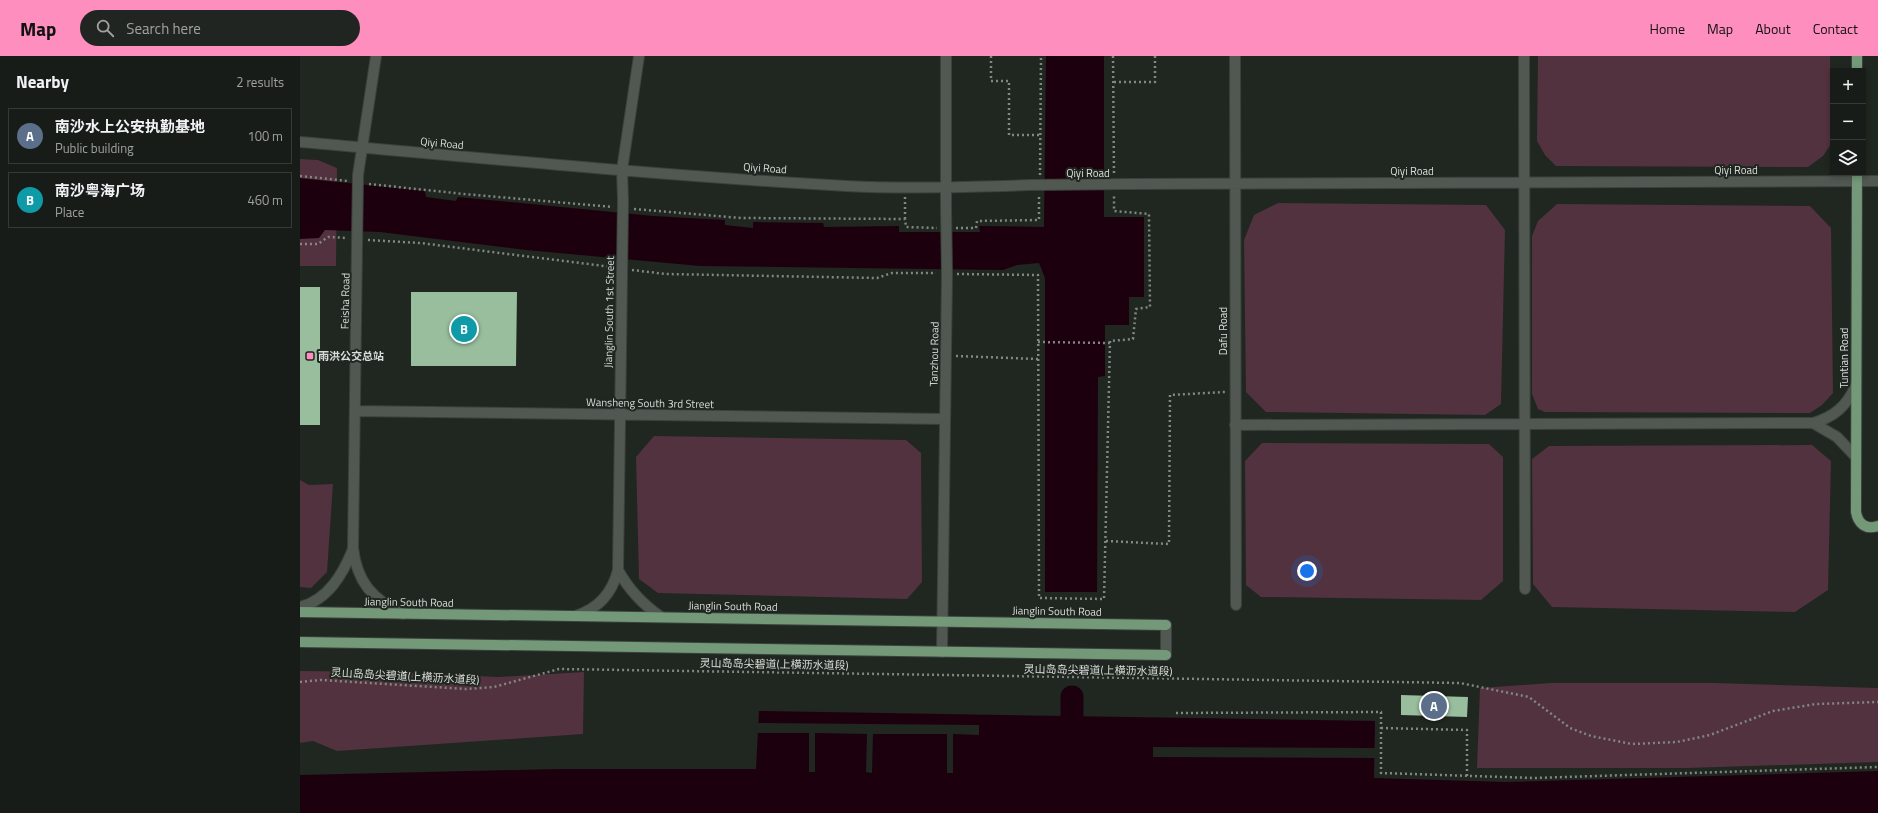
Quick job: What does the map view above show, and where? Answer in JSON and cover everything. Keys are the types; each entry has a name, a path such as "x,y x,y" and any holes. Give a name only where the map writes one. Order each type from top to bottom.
{"main road":[{"path":"1857,56 1857,68"},
{"name":"Tuntian Road","path":"1857,177 1857,518 1865,527 1871,528 1878,526"},
{"name":"Jianglin South Road","path":"300,612 1166,625"},
{"path":"300,642 1166,656"}],"street":[{"name":"Feisha Road","path":"353,548 358,180 376,56"},
{"name":"Jianglin South 1st Street","path":"618,570 623,200 622,170 639,56"},
{"name":"Tanzhou Road","path":"942,652 946,355 946,56"},
{"name":"Dafu Road","path":"1234,56 1236,605"},
{"path":"1524,56 1525,589"},
{"name":"Qiyi Road","path":"300,142 622,170 848,186 946,187 1126,184 1524,183 1857,177 1878,181"},
{"path":"1235,424 1813,423 1824,420 1835,414 1848,401 1856,385"},
{"name":"Wansheng South 3rd Street","path":"355,411 945,419"},
{"path":"1813,423 1837,437 1856,457"},
{"path":"300,607 318,599 330,589 340,577 353,548"},
{"path":"353,548 355,565 362,581 373,595 402,614"},
{"path":"575,616 592,609 605,598 611,589 618,570"},
{"path":"618,570 632,592 650,610 661,617"},
{"path":"1166,625 1166,656"}],"path":[{"path":"991,56 991,81 1010,81 1009,135 1040,135"},
{"path":"952,228 976,228 977,221 1039,220 1036,185 1040,135 1041,56"},
{"path":"1113,56 1114,180"},
{"path":"1114,82 1155,82 1155,56"},
{"path":"300,176 358,180 464,194 615,207"},
{"path":"905,187 906,228 945,228"},
{"path":"1038,342 1110,343 1110,341 1133,339 1136,308 1150,307 1149,214 1114,210 1114,188"},
{"path":"630,209 741,218 905,219"},
{"path":"300,244 318,244 328,237 358,241 420,243 622,271 666,274 877,278 892,273 1038,275 1039,598 1104,599 1110,343"},
{"path":"946,355 1038,359"},
{"path":"1106,540 1169,544 1170,395 1235,391"},
{"name":"灵山岛岛尖碧道(上横沥水道段)","path":"300,682 321,680 466,689 494,687 559,669 1460,683 1529,697 1570,728 1590,736 1632,744 1678,742 1710,735 1773,710 1816,704 1878,702"},
{"path":"1176,713 1381,712 1381,773 1534,778 1878,767"},
{"path":"1381,728 1467,730 1467,776"}],"shaded area":[{"path":"1046,56 1104,56 1104,217 1144,217 1144,297 1129,297 1129,325 1105,325 1105,376 1098,377 1097,592 1045,592 1045,278 1039,263 1017,265 1003,270 700,266 526,250 380,232 325,230 319,238 300,239 300,178 425,191 426,197 456,201 458,197 653,216 725,220 725,225 753,228 753,222 823,223 824,227 899,226 899,232 980,232 979,226 1044,227"},
{"path":"1538,56 1830,56 1830,146 1823,156 1808,167 1556,166 1545,155 1537,141"},
{"path":"300,159 318,160 337,168 336,266 300,266"},
{"path":"1278,203 1486,205 1505,230 1501,404 1485,415 1266,412 1246,392 1244,240 1254,215"},
{"path":"1557,204 1810,206 1831,228 1833,393 1822,405 1810,413 1545,412 1538,409 1532,394 1532,236 1538,221"},
{"path":"654,436 906,440 921,453 922,582 907,599 658,593 639,579 636,457"},
{"path":"1262,443 1489,444 1503,457 1503,581 1481,600 1261,597 1246,585 1245,461"},
{"path":"1812,445 1831,461 1828,590 1795,612 1552,607 1533,584 1532,459 1549,446"},
{"path":"300,480 309,485 333,484 327,572 311,588 300,587"},
{"path":"300,671 396,672 498,677 584,672 583,734 337,751 313,741 300,743"},
{"path":"1551,683 1714,683 1878,688 1878,762 1688,768 1477,768 1480,688"},
{"path":"759,711 1375,721 1374,778 1505,782 1878,771 1878,813 300,813 300,775 558,769 756,769"}],"pier":[{"path":"758,723 979,725 979,735 953,734 953,773 947,773 947,734 873,734 872,773 866,772 867,734 815,733 815,772 809,772 809,733 758,733"},
{"path":"1153,747 1375,748 1375,758 1153,757"}],"building":[{"name":"雨洪公交总站","path":"300,287 320,287 320,425 300,425"},
{"path":"411,292 517,292 516,366 411,366"},
{"path":"1401,695 1468,697 1467,717 1401,715"}],"waterway":[{"path":"1072,697 1072,748"}],"place":[{"name":"南沙粤海广场","path":"464,329"},
{"name":"雨洪公交总站","path":"310,356"},
{"name":"南沙水上公安执勤基地","path":"1434,706"}]}
